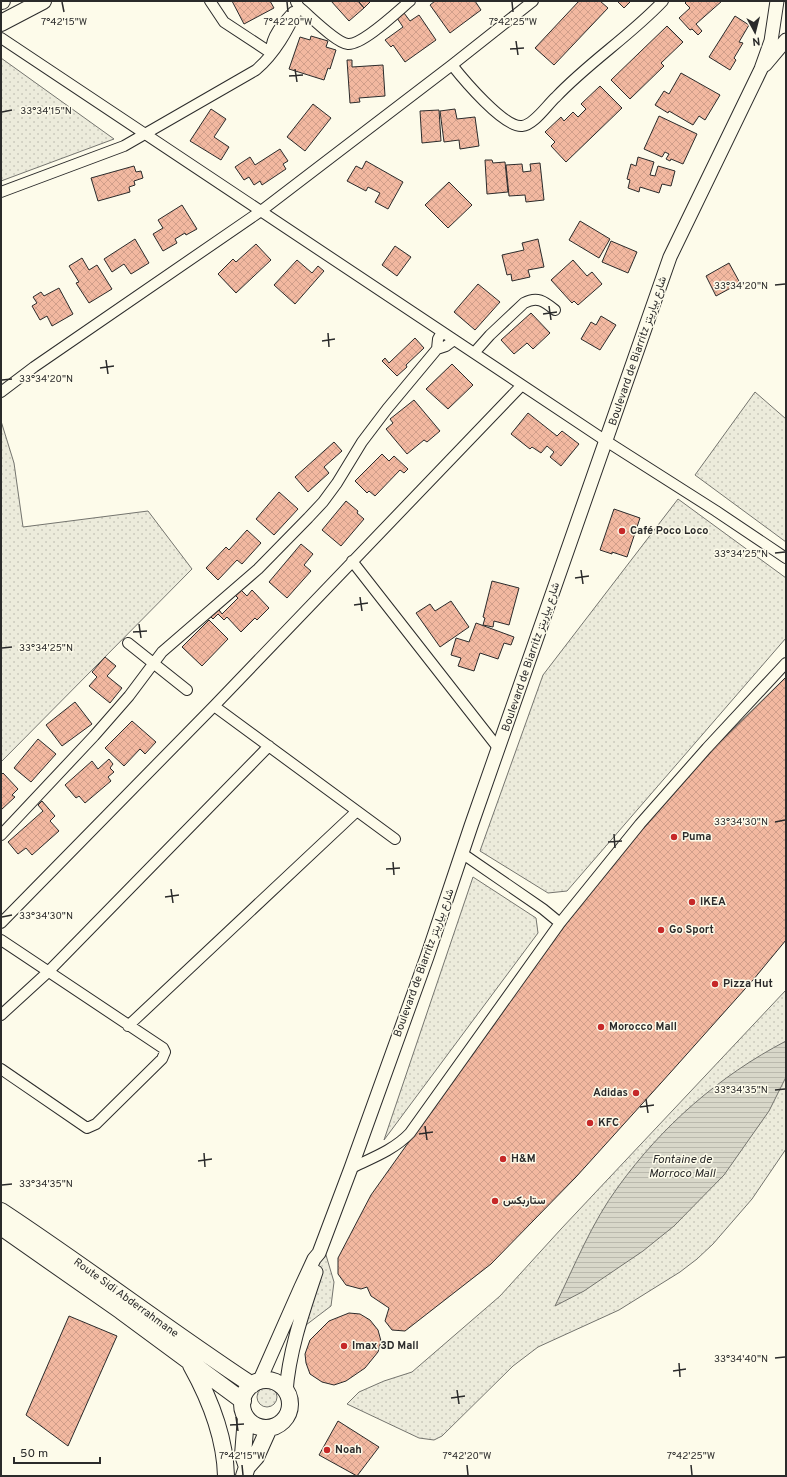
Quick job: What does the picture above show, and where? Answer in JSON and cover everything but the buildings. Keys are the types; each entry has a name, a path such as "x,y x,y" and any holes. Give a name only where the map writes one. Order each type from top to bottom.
{"main road":[{"path":"1,23 43,1"},
{"name":"Route Sidi Abderrahmane","path":"1,1211 195,1348 255,1384"},
{"name":"Route Sidi Abderrahmane","path":"1,1227 121,1311 243,1401"},
{"path":"188,1360 200,1381 215,1416 226,1463 226,1476"},
{"path":"246,1417 255,1426 269,1428 280,1424 287,1415 290,1404 286,1392 276,1383 266,1381 255,1384 246,1392 243,1401 243,1409 246,1417 244,1455 246,1471"},
{"path":"246,1471 256,1458 269,1428"}],"street":[{"path":"210,1 224,22 271,53"},
{"path":"1,192 124,146 256,70 265,62 271,53 273,42 280,27 297,4 338,40 348,44 356,42 367,36 410,1"},
{"path":"1,392 261,211 533,1"},
{"path":"452,65 468,85 494,111 512,124 522,126 527,125 536,118 565,88 663,1"},
{"name":"Boulevard de Biarritz شارع بياريتز","path":"255,1384 314,1259 319,1253 351,1168 463,854 471,826 670,257 761,69 771,41 777,1"},
{"path":"1,38 606,441 703,502 786,558"},
{"name":"Boulevard de Biarritz شارع بياريتز","path":"761,69 786,40"},
{"path":"474,353 512,314 527,301 534,299 540,300 555,310"},
{"path":"437,349 438,340 442,332"},
{"path":"1,835 94,736 129,696 170,644 258,569 323,502 362,442 387,409 437,349 446,346 454,340"},
{"path":"1,923 214,706 522,385"},
{"path":"352,561 499,749"},
{"path":"128,643 187,690"},
{"path":"351,1168 389,1150 410,1133 560,923 654,809 707,748 786,663"},
{"path":"214,706 395,839"},
{"path":"1,1015 48,972 269,746"},
{"path":"128,1026 357,811"},
{"path":"463,854 543,909 560,923"},
{"path":"1,940 163,1048 164,1056 96,1124 87,1128 1,1069"},
{"name":"Boulevard de Biarritz شارع بياريتز","path":"286,1392 288,1372 297,1332 319,1261 319,1253"}],"shaded area":[{"path":"1,58 114,139 1,181"},
{"path":"755,392 786,419 786,542 695,475"},
{"path":"1,421 14,463 23,527 148,511 192,569 1,762"},
{"path":"678,499 786,578 786,638 567,891 548,893 480,851 543,675"},
{"path":"473,877 536,918 538,933 384,1140"},
{"path":"786,990 786,1149 752,1199 713,1244 680,1272 619,1310 538,1347 513,1366 442,1436 434,1440 419,1438 347,1404 359,1392 384,1381 412,1372 500,1296"},
{"path":"323,1245 334,1282 331,1306 306,1325 303,1330"},
{"path":"267,1387 274,1390 277,1397 274,1404 267,1407 260,1404 257,1397 260,1390"}],"water":[{"name":"Fontaine de Morroco Mall","path":"786,1041 786,1077 769,1111 724,1175 674,1226 643,1251 584,1291 555,1306 600,1215 618,1187 653,1143 693,1104 715,1086 761,1055"}],"place":[{"name":"Café Poco Loco","path":"622,531"},
{"name":"Puma","path":"674,837"},
{"name":"IKEA","path":"692,902"},
{"name":"Go Sport","path":"661,930"},
{"name":"Pizza Hut","path":"715,984"},
{"name":"Morocco Mall","path":"601,1027"},
{"name":"Adidas","path":"636,1093"},
{"name":"KFC","path":"590,1123"},
{"name":"H&M","path":"503,1159"},
{"name":"ستاربكس","path":"495,1201"},
{"name":"Imax 3D Mall","path":"344,1346"},
{"name":"Noah","path":"327,1450"}]}
